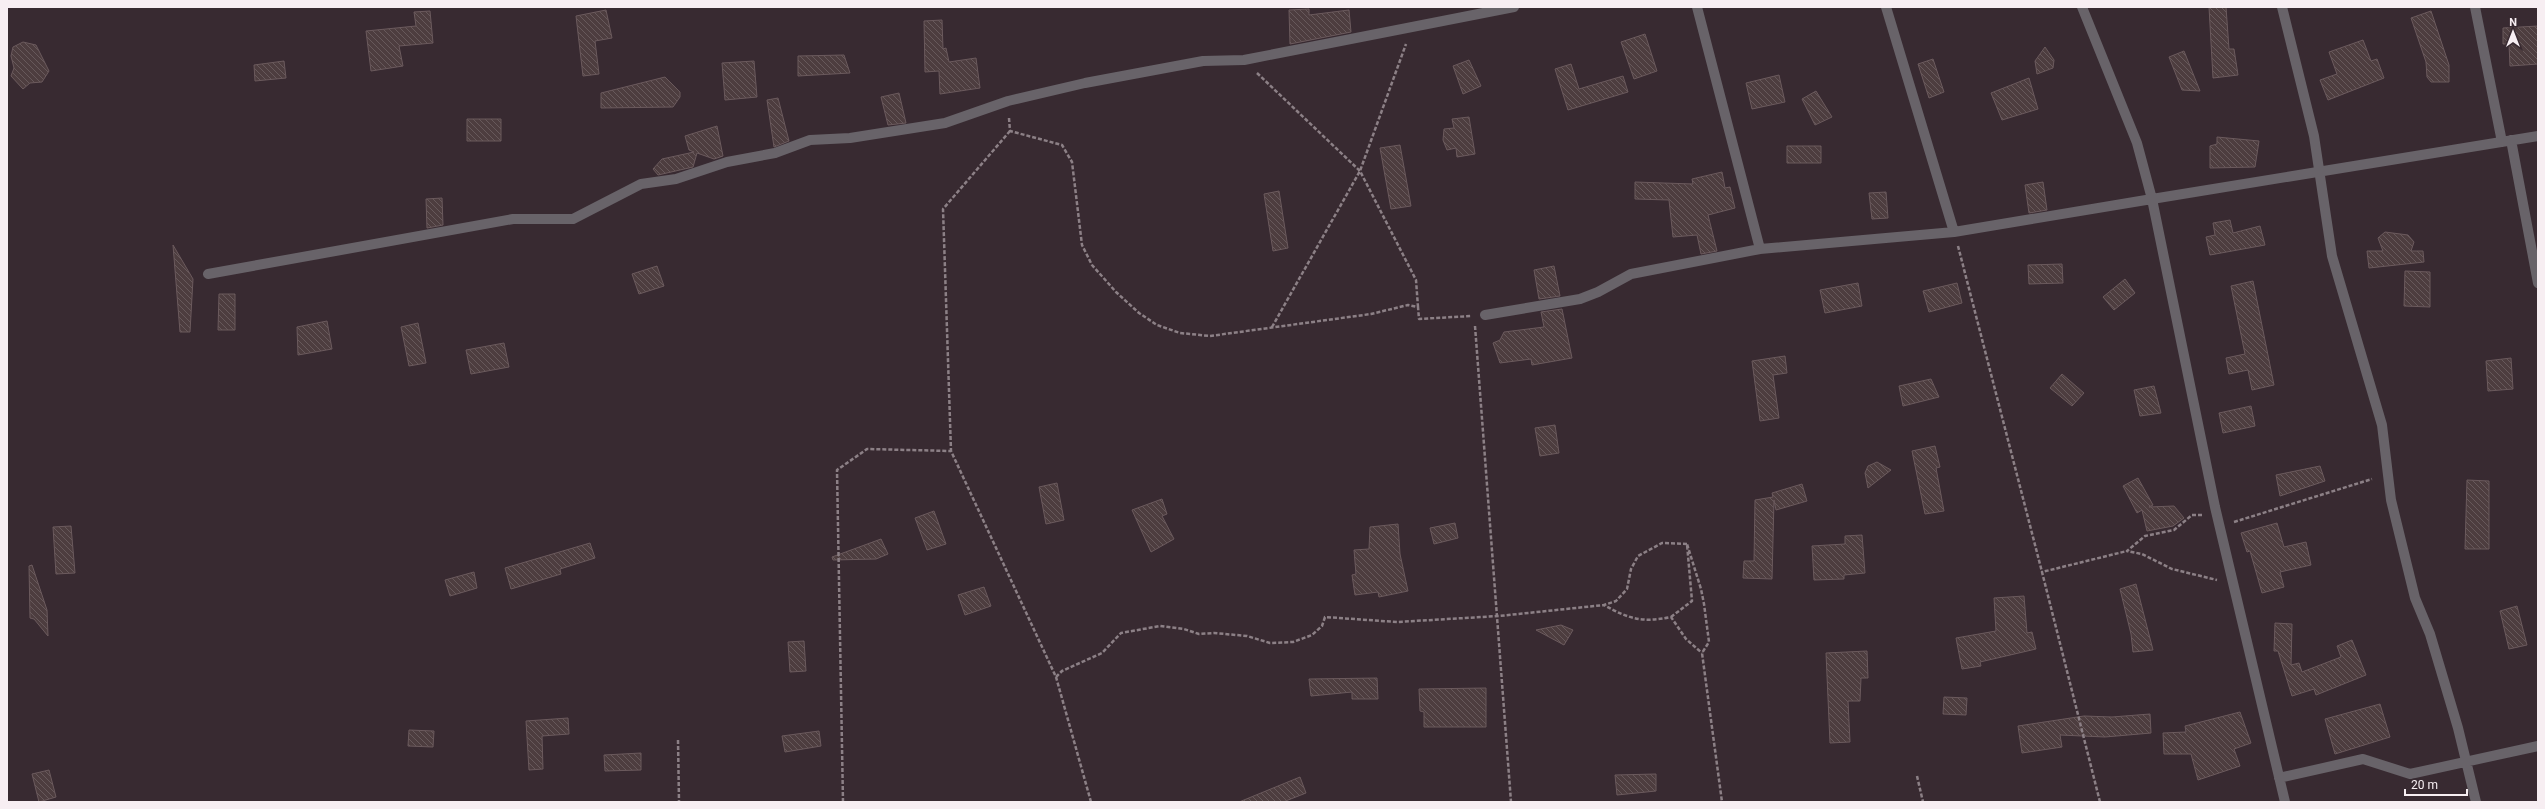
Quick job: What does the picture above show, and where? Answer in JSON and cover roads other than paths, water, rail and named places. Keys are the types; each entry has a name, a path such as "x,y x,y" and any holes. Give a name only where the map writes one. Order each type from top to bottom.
{"street":[{"path":"208,274 513,219 573,219 641,184 676,179 727,162 775,153 810,140 850,138 945,123 1008,101 1085,83 1203,61 1244,60 1514,7"},
{"path":"1697,7 1760,249"},
{"path":"1886,7 1954,232"},
{"path":"2082,7 2138,143 2152,199 2216,515 2285,802"},
{"path":"2282,7 2314,136 2318,172 2332,256 2382,425 2391,500 2415,598 2430,634 2467,763 2476,802"},
{"path":"2476,7 2538,283"},
{"path":"1485,315 1580,299 1598,292 1632,274 1760,249 1954,232 2538,136"},
{"path":"2279,778 2363,759 2410,774 2467,763 2538,746"}]}
